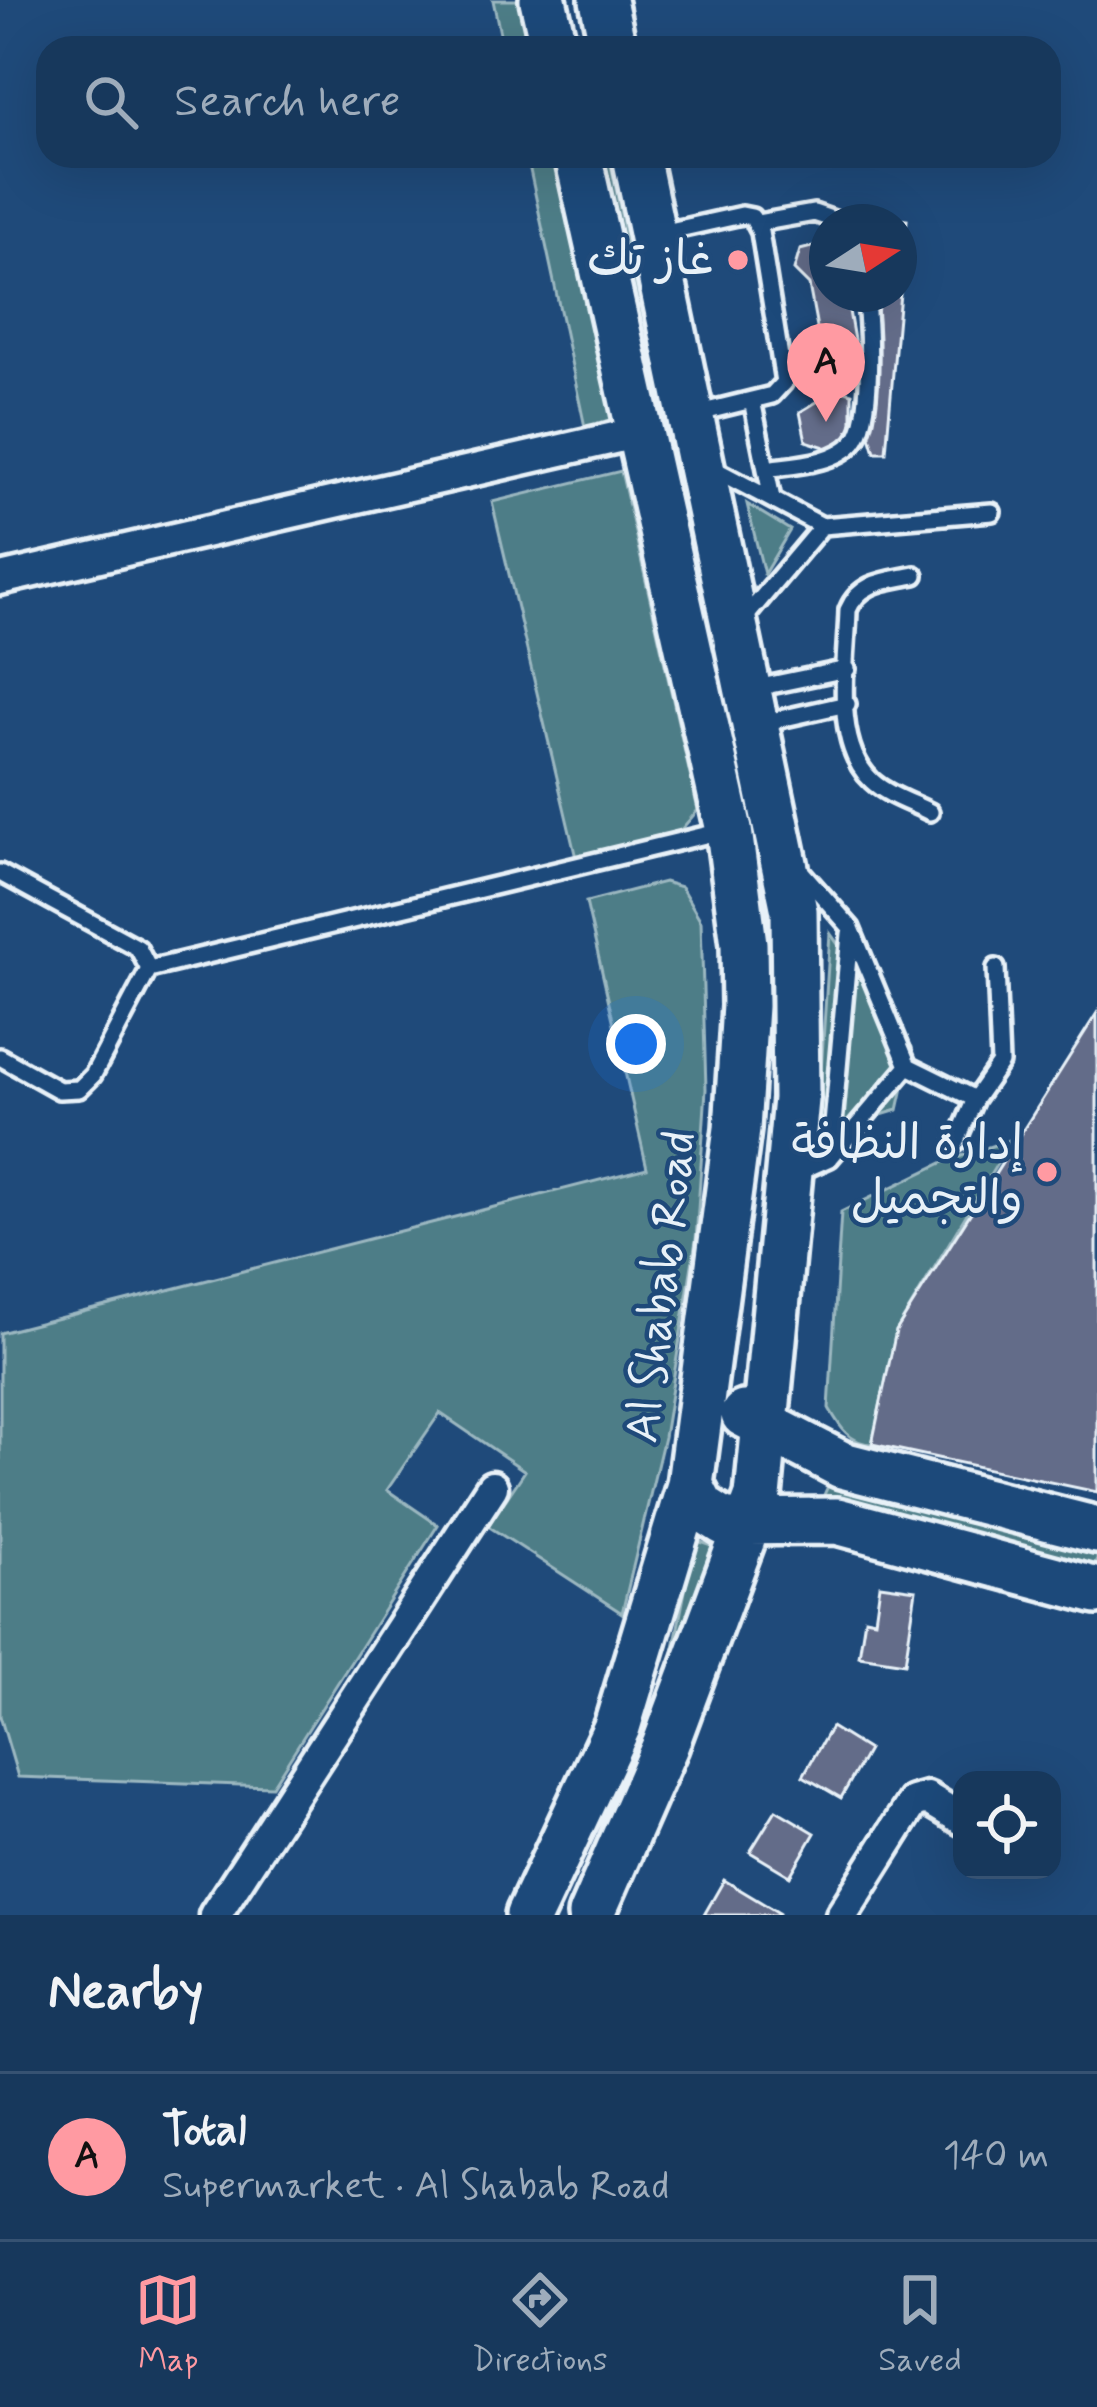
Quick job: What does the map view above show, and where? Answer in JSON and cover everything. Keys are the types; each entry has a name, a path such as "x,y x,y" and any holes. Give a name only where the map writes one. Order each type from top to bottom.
{"main road":[{"path":"543,0 551,36"},
{"path":"603,0 610,36"},
{"name":"Al Shabab Road","path":"529,1915 616,1727 690,1485 702,1426 743,1068 744,944 732,846 581,168"},
{"path":"591,1915 665,1746 750,1524 811,1166 794,911 784,853 639,168"},
{"path":"732,846 784,853"},
{"path":"702,1426 740,1413 765,1422 822,1458 1097,1530"},
{"path":"690,1485 712,1517 750,1524 792,1518 837,1521 1097,1591"},
{"path":"948,1550 964,1496"}],"street":[{"path":"0,579 640,432"},
{"path":"215,1915 492,1487"},
{"path":"842,1915 913,1802 927,1798 953,1814"}],"lane":[{"path":"653,234 742,215 758,223 809,214"},
{"path":"692,415 779,389 786,374 758,223"},
{"path":"766,469 820,460 854,442 862,423 867,312"},
{"path":"752,400 772,500"},
{"path":"703,464 822,526 992,512"},
{"path":"738,626 822,526"},
{"path":"915,575 869,585 853,598 847,704 852,746 874,783 930,812"},
{"path":"755,706 847,669"},
{"path":"755,706 847,704"},
{"path":"149,969 732,846"},
{"path":"784,853 851,928 908,1066 975,1099"},
{"path":"0,873 138,948 149,969"},
{"path":"811,1166 851,928"},
{"path":"956,1143 975,1099 1000,1064 996,968"},
{"path":"0,1058 59,1090 79,1089 93,1076 149,969"},
{"path":"811,1166 908,1066"}],"green space":[{"path":"493,0 523,0 531,36 500,36"},
{"path":"530,168 560,168 616,419 585,427"},
{"path":"590,168 611,168 671,455 641,376"},
{"path":"621,471 698,810 680,831 576,858 492,502"},
{"path":"747,504 790,530 764,574"},
{"path":"664,882 681,887 701,921 706,1089 696,1240 664,1437 622,1613 488,1526 525,1471 440,1413 387,1490 438,1525 272,1786 18,1777 0,1716 0,1333 647,1168 586,902"},
{"path":"830,933 912,1047 898,1110 817,1134"},
{"path":"1012,1139 896,1331 872,1444 857,1441 829,1408 841,1212 944,1162"},
{"path":"828,1486 1080,1550 1097,1556 1097,1570 816,1513"},
{"path":"695,1540 721,1549 589,1915 566,1915 624,1797 668,1678"}],"building":[{"path":"809,248 809,285 794,270 800,250"},
{"path":"814,312 849,312 855,360 837,380 826,376"},
{"path":"877,312 898,312 886,452 875,452 867,426"},
{"path":"828,386 852,393 852,432 831,449 806,441 800,412 825,397"},
{"name":"إدارة النظافة والتجميل","path":"1097,1013 1097,1492 872,1444 896,1331"},
{"path":"880,1585 916,1590 905,1663 859,1656 865,1618 875,1620"},
{"path":"831,1727 868,1750 841,1798 803,1776"},
{"path":"776,1810 815,1833 790,1876 750,1852"},
{"path":"724,1880 779,1913 704,1915"}],"place":[{"name":"غاز تك","path":"738,260"},
{"name":"Total","path":"826,422"},
{"name":"إدارة النظافة والتجميل","path":"1047,1172"}]}
